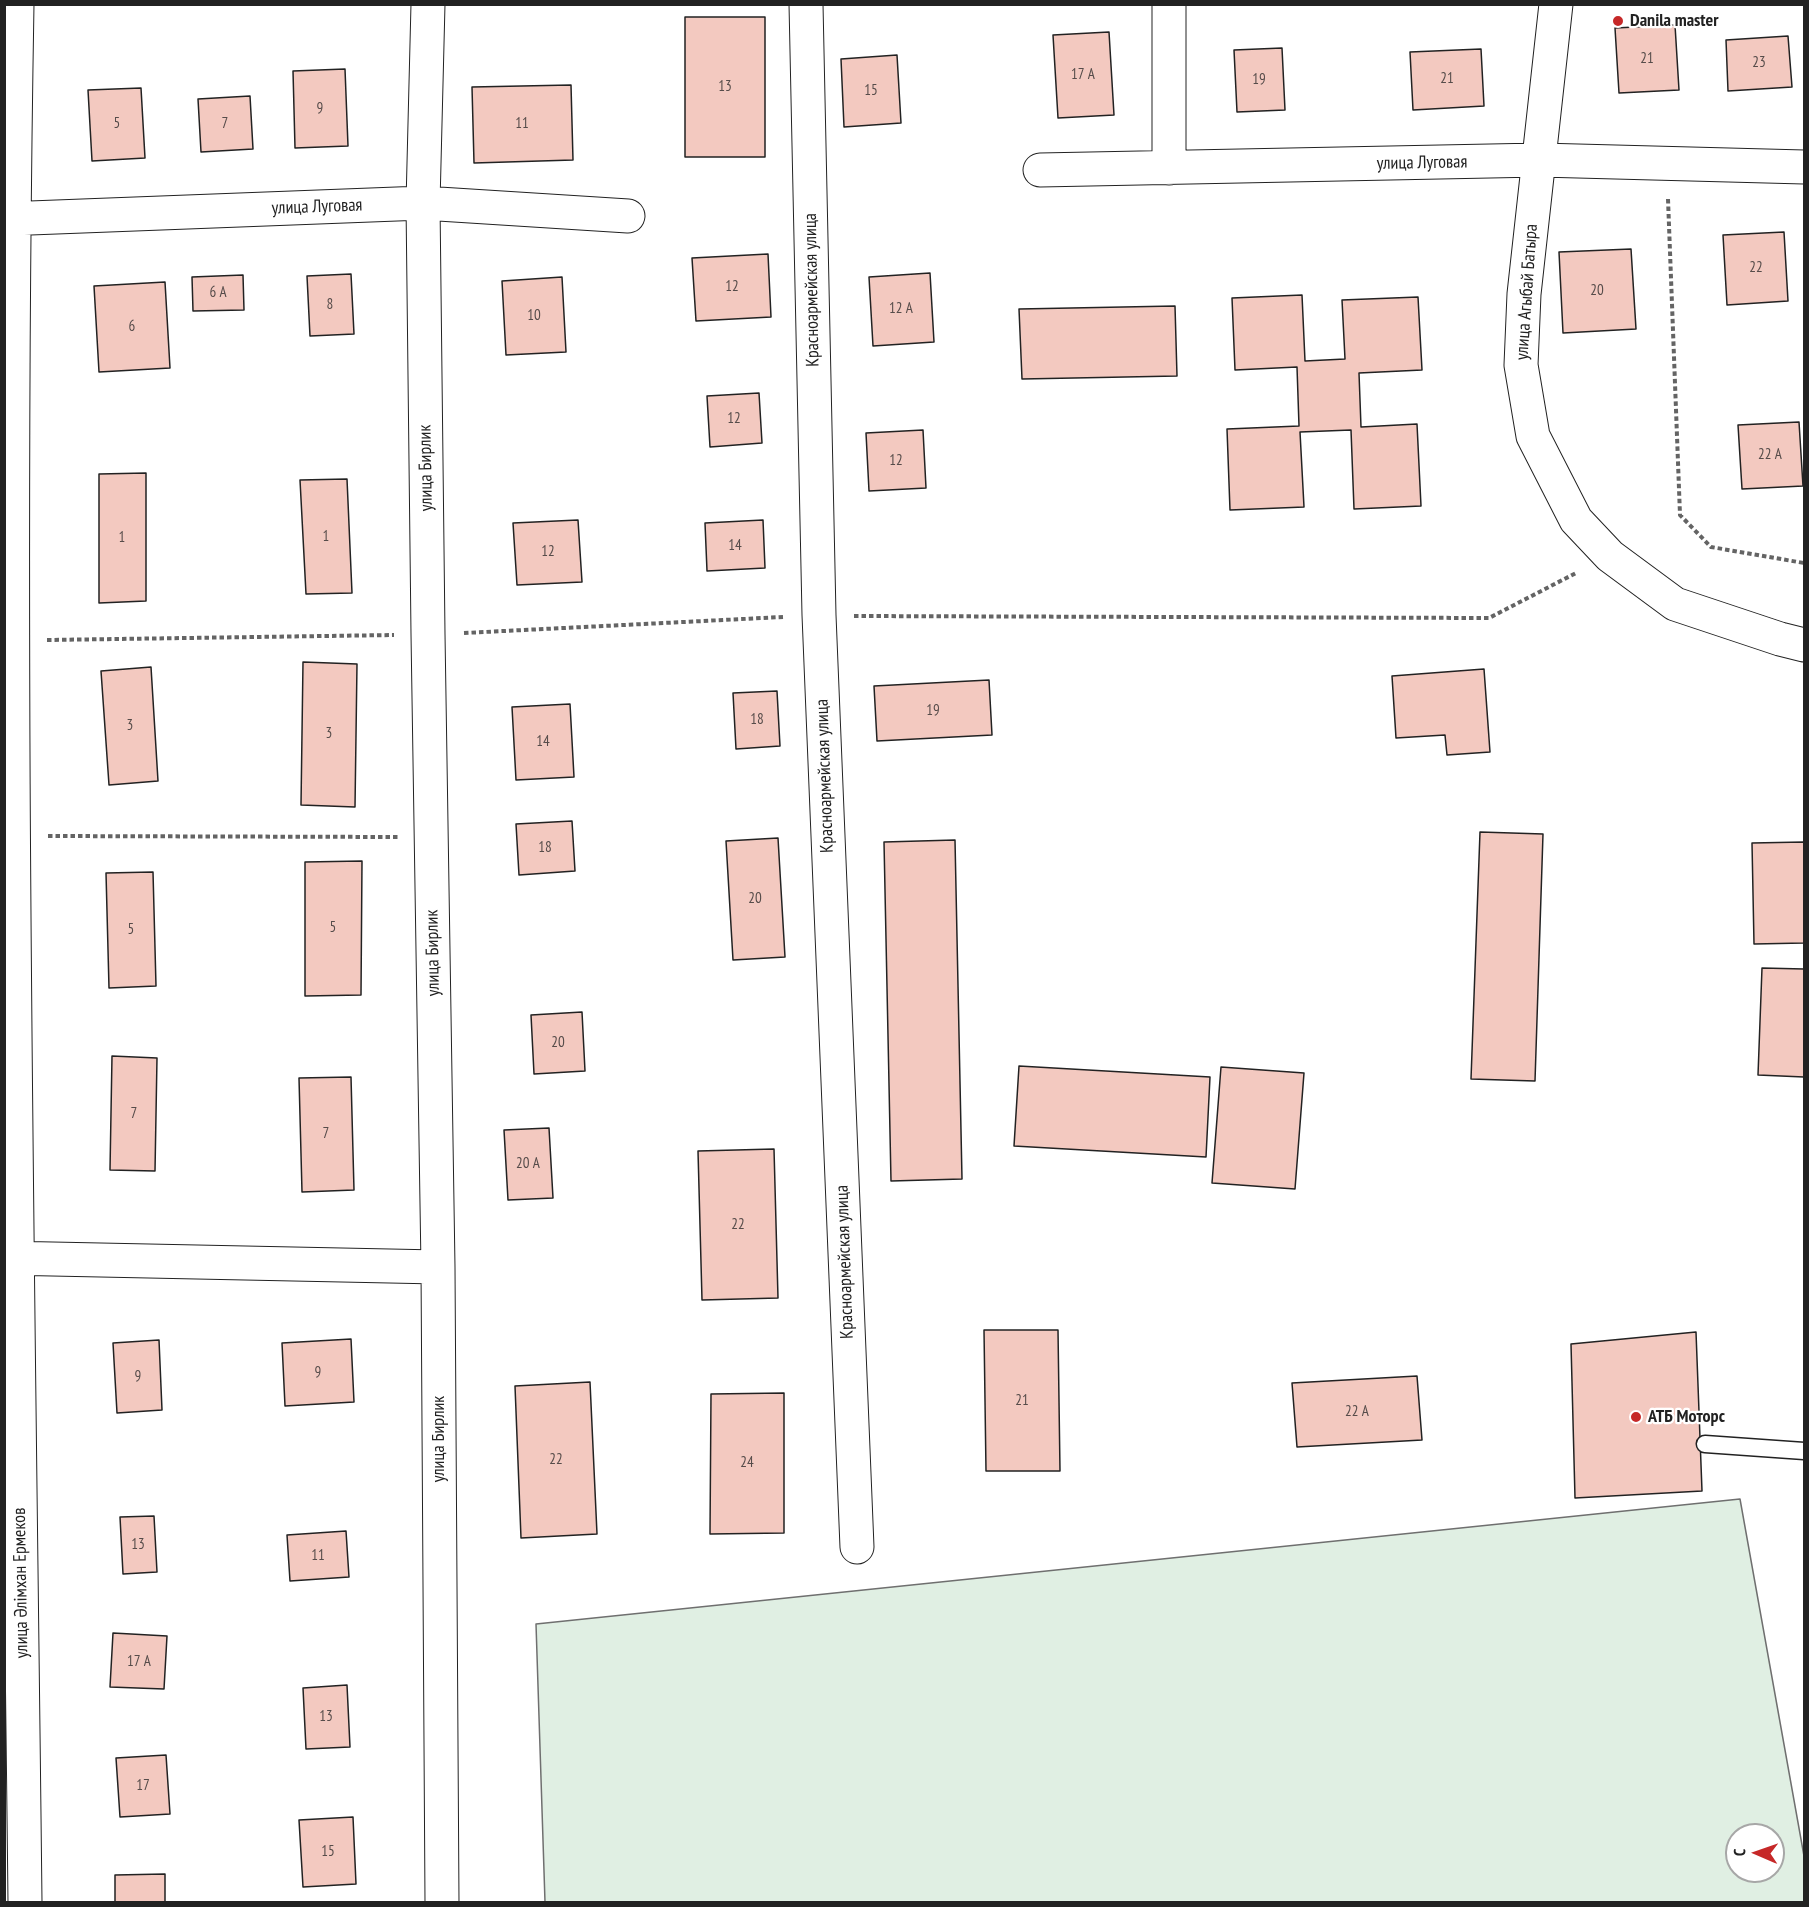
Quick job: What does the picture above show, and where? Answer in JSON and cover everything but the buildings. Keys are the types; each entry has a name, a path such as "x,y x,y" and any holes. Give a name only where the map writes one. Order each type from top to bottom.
{"street":[{"name":"улица Әлімхан Ермеков","path":"17,4 9,219 15,836 11,1258 25,1902"},
{"name":"улица Бирлик","path":"428,4 423,203 438,1267 442,1902"},
{"name":"Красноармейская улица","path":"806,4 819,615 857,1547"},
{"path":"1169,4 1169,168"},
{"name":"улица Агыбай Батыра","path":"1556,4 1524,294 1521,365 1533,436 1576,520 1610,556 1675,604 1804,645"},
{"name":"улица Луговая","path":"1040,170 1540,160 1804,167"},
{"name":"улица Луговая","path":"9,219 423,203 628,216"},
{"path":"11,1258 438,1267"}],"lane":[{"path":"1705,1444 1804,1451"}],"path":[{"path":"1667,163 1680,515 1711,547 1804,563"},
{"path":"13,640 428,634 819,615 1489,618 1610,556"},
{"path":"15,836 431,837"}],"green space":[{"path":"1740,1499 1804,1856 1804,1902 545,1902 536,1624"}],"place":[{"name":"Danila master","path":"1618,21"},
{"name":"АТБ Моторс","path":"1636,1417"}]}
